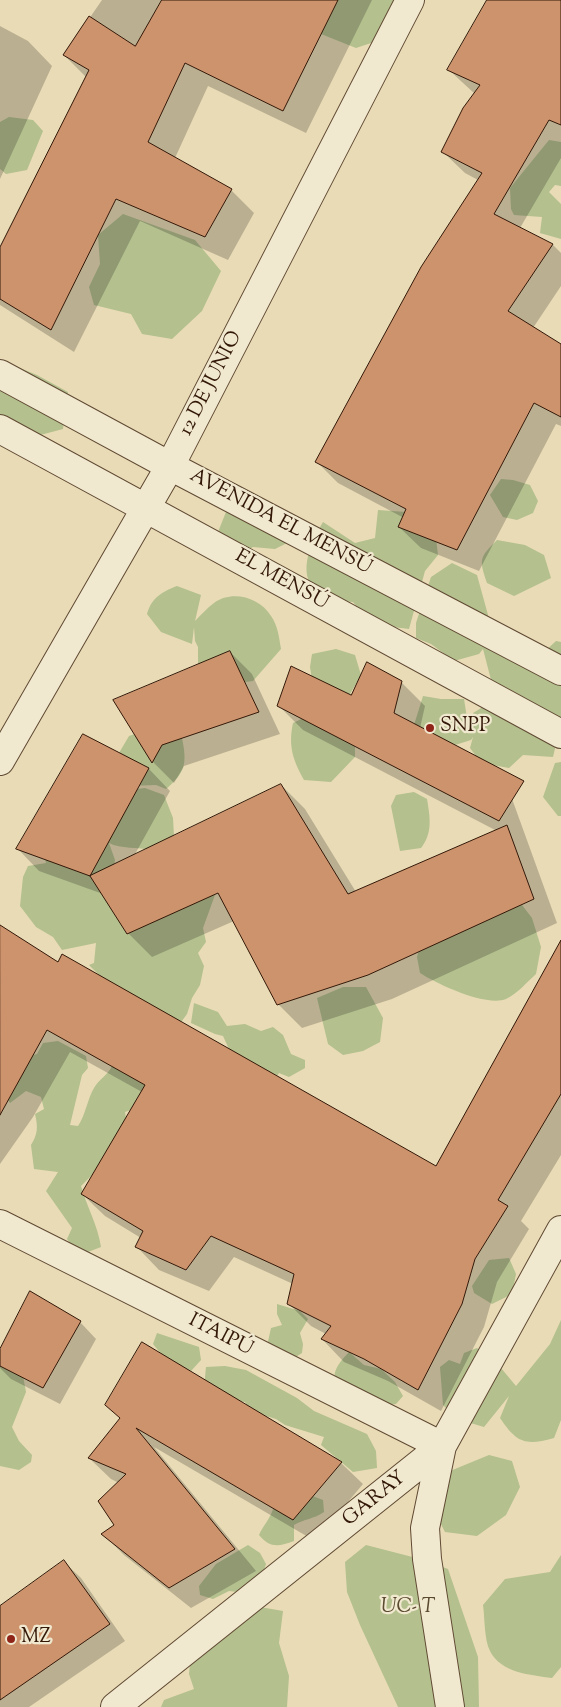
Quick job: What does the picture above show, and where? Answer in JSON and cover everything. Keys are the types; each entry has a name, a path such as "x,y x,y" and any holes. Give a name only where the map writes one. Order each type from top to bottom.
{"street":[{"name":"12 DE JUNIO","path":"0,761 145,506 170,466 410,0"},
{"name":"AVENIDA EL MENSÚ","path":"0,374 170,466 561,671"},
{"name":"EL MENSÚ","path":"0,428 561,734"},
{"name":"ITAIPÚ","path":"0,1224 442,1446"},
{"name":"GARAY","path":"115,1707 442,1446 561,1230"},
{"path":"442,1446 425,1528 427,1559 450,1707"}],"green space":[{"path":"328,0 401,0 383,39 356,48 321,34"},
{"path":"9,117 33,120 43,131 27,170 6,174 0,169 0,122"},
{"path":"549,140 561,142 561,186 555,185 549,192 561,204 561,239 540,233 542,217 514,215 511,209 510,188"},
{"path":"123,214 195,240 221,271 202,311 172,339 142,334 131,314 94,305 89,287 100,264 98,235"},
{"path":"0,360 37,375 68,392 63,429 29,438 0,424"},
{"path":"501,479 530,485 538,501 533,513 517,520 503,517 490,495"},
{"path":"245,489 278,512 289,542 275,549 253,547 236,558 218,532 226,512"},
{"path":"378,510 406,512 435,529 438,555 425,571 409,629 377,623 366,616 353,602 325,598 313,589 309,580 307,561 313,540 323,522 355,543 375,538"},
{"path":"497,540 525,545 544,555 551,578 514,596 487,583 482,559"},
{"path":"452,563 477,575 493,633 485,647 500,633 543,653 556,641 561,642 561,741 557,740 553,757 523,755 509,768 481,763 470,748 473,737 471,740 455,745 414,725 423,696 441,699 464,699 467,718 474,726 473,713 496,699 483,649 479,654 454,661 431,644 416,638 416,623 431,577"},
{"path":"177,586 201,595 195,621 214,603 229,597 237,596 252,600 266,609 278,632 281,649 253,681 230,684 209,680 198,664 198,647 195,641 194,627 192,644 161,632 147,614 149,608 158,596"},
{"path":"336,649 355,655 361,675 350,694 338,695 314,692 310,667 312,654"},
{"path":"322,709 355,731 355,757 331,782 304,780 294,759 291,746 293,723"},
{"path":"152,728 182,738 183,766 178,777 166,789 156,785 130,786 119,753 129,736"},
{"path":"561,762 561,816 558,816 543,797 555,763"},
{"path":"145,788 164,795 173,818 174,836 151,850 109,843 115,860 113,874 191,883 215,895 203,928 206,942 198,953 204,966 200,985 192,998 187,1014 176,1029 120,996 89,965 94,963 96,943 62,950 53,937 36,927 20,906 23,877 28,866 46,863 42,847 118,791"},
{"path":"414,792 427,799 430,818 429,831 421,848 400,851 391,806 396,795"},
{"path":"522,905 532,918 541,947 536,974 510,997 497,1001 474,997 449,988 420,973 417,957 427,922"},
{"path":"343,987 366,987 383,1018 380,1042 363,1051 343,1055 328,1044 317,998"},
{"path":"194,1003 218,1012 227,1026 245,1024 261,1031 273,1027 283,1035 291,1054 305,1060 305,1068 289,1077 279,1073 272,1084 229,1049 223,1036 191,1023"},
{"path":"58,1041 86,1056 88,1068 82,1075 70,1125 78,1126 94,1088 112,1066 154,1061 145,1105 125,1112 127,1123 94,1173 81,1186 101,1247 83,1254 72,1246 67,1239 72,1228 46,1191 58,1172 34,1169 31,1145 37,1130 35,1114 44,1109 41,1097 26,1091 10,1103 0,1089 12,1061 37,1054 43,1043"},
{"path":"509,1258 516,1274 512,1294 492,1304 474,1293 472,1286 489,1260"},
{"path":"277,1304 300,1311 308,1319 300,1333 303,1344 302,1353 294,1358 265,1355 271,1328 282,1325 277,1314"},
{"path":"561,1320 561,1420 554,1438 529,1442 522,1440 512,1433 500,1418 509,1396 484,1427 457,1419 443,1405 440,1367 449,1360 460,1364 464,1353 477,1348 496,1362 516,1386 550,1344"},
{"path":"157,1333 199,1347 201,1360 191,1371 167,1361 153,1344"},
{"path":"349,1352 364,1365 381,1369 395,1382 403,1396 396,1404 380,1406 335,1387 335,1372"},
{"path":"0,1366 23,1376 26,1392 12,1427 19,1441 32,1455 31,1462 19,1470 0,1466"},
{"path":"225,1366 246,1370 297,1398 314,1411 367,1434 376,1451 377,1468 353,1472 321,1445 324,1437 285,1425 276,1419 250,1411 245,1402 224,1400 204,1388 206,1367"},
{"path":"489,1455 512,1461 520,1487 506,1515 477,1536 445,1532 429,1501 438,1476"},
{"path":"310,1495 323,1500 324,1512 294,1525 294,1541 275,1545 267,1542 259,1535 274,1506"},
{"path":"248,1545 260,1553 266,1564 262,1576 246,1593 229,1591 213,1599 200,1595 199,1586 216,1564"},
{"name":"UC- T","path":"366,1545 424,1560 448,1569 478,1657 479,1707 398,1707 347,1592 345,1562"},
{"name":"UC- T","path":"561,1555 561,1667 552,1678 517,1672 501,1664 490,1651 486,1635 483,1605 505,1579 550,1572"},
{"path":"237,1603 283,1611 279,1643 289,1676 287,1707 161,1707 164,1700 194,1689 189,1674 192,1642"}],"building":[{"path":"162,0 338,0 283,111 185,63 148,142 232,189 205,237 116,199 51,330 0,299 0,247 89,70 63,55 89,16 135,46"},
{"path":"487,0 561,0 561,125 549,120 494,214 553,244 508,311 561,344 561,417 534,403 457,550 398,527 406,509 315,462 421,267 482,173 441,152 463,108 480,85 447,70"},
{"path":"230,651 259,712 162,745 152,763 113,700"},
{"path":"367,662 402,681 394,713 524,781 499,821 277,706 291,666 351,695"},
{"path":"83,734 149,768 90,876 16,849"},
{"path":"281,784 348,894 507,825 534,899 368,975 277,1005 218,893 127,934 90,876"},
{"path":"0,925 58,962 62,954 436,1166 561,940 561,1094 498,1200 508,1206 475,1259 462,1304 418,1390 364,1359 321,1339 331,1326 287,1304 294,1274 211,1236 186,1270 135,1247 143,1231 81,1194 145,1085 47,1030 0,1115"},
{"path":"30,1291 81,1321 43,1388 0,1366 0,1349"},
{"path":"142,1342 342,1462 293,1520 136,1428 235,1549 169,1588 101,1534 114,1525 98,1501 126,1474 88,1458 120,1418 105,1405"},
{"path":"64,1560 110,1624 0,1700 0,1606"}],"place":[{"name":"SNPP","path":"430,728"},
{"name":"MZ","path":"11,1639"}]}
